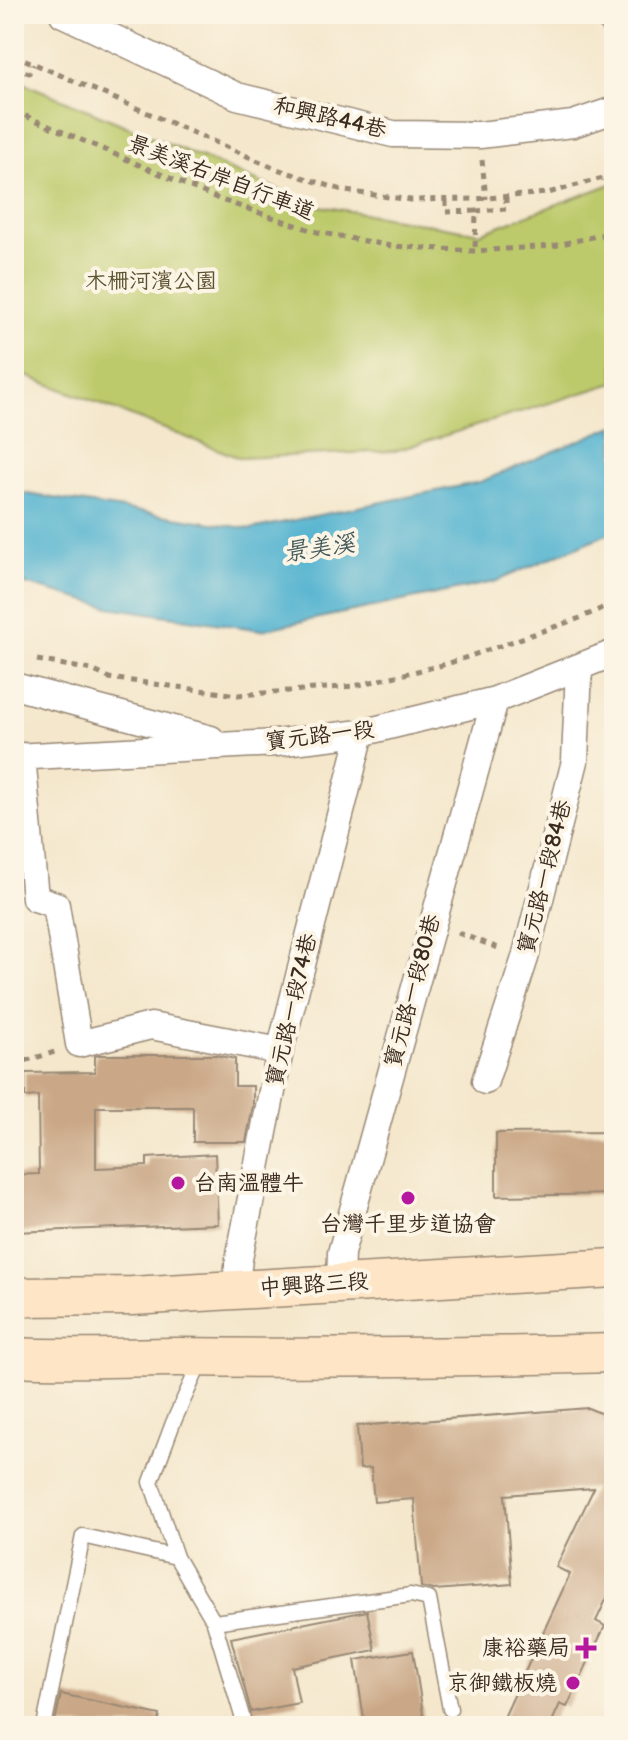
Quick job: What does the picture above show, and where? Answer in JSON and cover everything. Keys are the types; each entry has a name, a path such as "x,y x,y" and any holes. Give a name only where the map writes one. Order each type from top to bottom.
{"street":[{"name":"和興路44巷","path":"63,14 237,96 393,134 480,135 573,124 614,110"},
{"path":"606,14 614,23"},
{"name":"寶元路一段","path":"18,756 234,745 361,733 495,700 614,653"},
{"name":"寶元路一段84巷","path":"485,1081 525,958 575,761 579,668"},
{"path":"14,686 234,745"},
{"name":"寶元路一段80巷","path":"340,1283 341,1253 495,700"},
{"name":"寶元路一段74巷","path":"235,1290 280,1051 361,733"},
{"path":"18,756 35,898 56,905 79,1044 151,1026 280,1051"},
{"name":"中興路三段","path":"14,1297 132,1296 614,1268"},
{"path":"14,1357 72,1360 203,1357 425,1359 614,1353"}],"lane":[{"path":"203,1357 151,1482 176,1557 214,1622 245,1726"},
{"path":"44,1726 83,1536 176,1557"},
{"path":"214,1622 411,1595 429,1599 450,1709"}],"path":[{"path":"14,32 22,14"},
{"path":"14,55 290,173 345,191 411,200 486,199 548,193 614,175"},
{"path":"14,67 29,73 33,64"},
{"name":"景美溪右岸自行車道","path":"14,111 221,200 317,232 391,246 475,251 553,246 614,232"},
{"path":"480,135 486,199"},
{"path":"446,200 446,212 476,211 506,209 506,197"},
{"path":"475,251 476,211"},
{"path":"26,657 92,670 109,678 238,695 354,686 447,664 580,618 614,603"},
{"path":"431,923 525,958"},
{"path":"14,1064 79,1044"}],"green space":[{"name":"木柵河濱公園","path":"14,79 314,205 480,233 614,183 614,383 395,451 240,458 14,371"}],"water":[{"name":"景美溪","path":"614,426 614,531 494,582 261,630 109,607 14,581 14,492 251,529 480,482"}],"building":[{"path":"216,1055 235,1059 235,1086 253,1086 253,1106 246,1142 193,1142 193,1107 96,1107 96,1168 147,1166 147,1158 215,1154 218,1224 14,1232 14,1175 39,1174 38,1096 25,1097 25,1073 95,1072 95,1056"},
{"path":"614,1132 614,1194 496,1196 496,1133"},
{"path":"588,1408 614,1419 614,1583 596,1621 605,1626 567,1707 560,1704 550,1726 500,1726 570,1574 556,1567 594,1488 505,1495 512,1584 434,1590 421,1587 414,1499 374,1502 371,1468 360,1469 357,1426"},
{"path":"367,1611 375,1650 292,1667 299,1703 251,1712 231,1638"},
{"path":"413,1651 425,1726 365,1726 355,1660"},
{"path":"61,1694 160,1715 158,1726 54,1726"}],"place":[{"name":"台南溫體牛","path":"178,1183"},
{"name":"台灣千里步道協會","path":"408,1198"},
{"name":"康裕藥局","path":"586,1648"},
{"name":"京御鐵板燒","path":"573,1683"}]}
